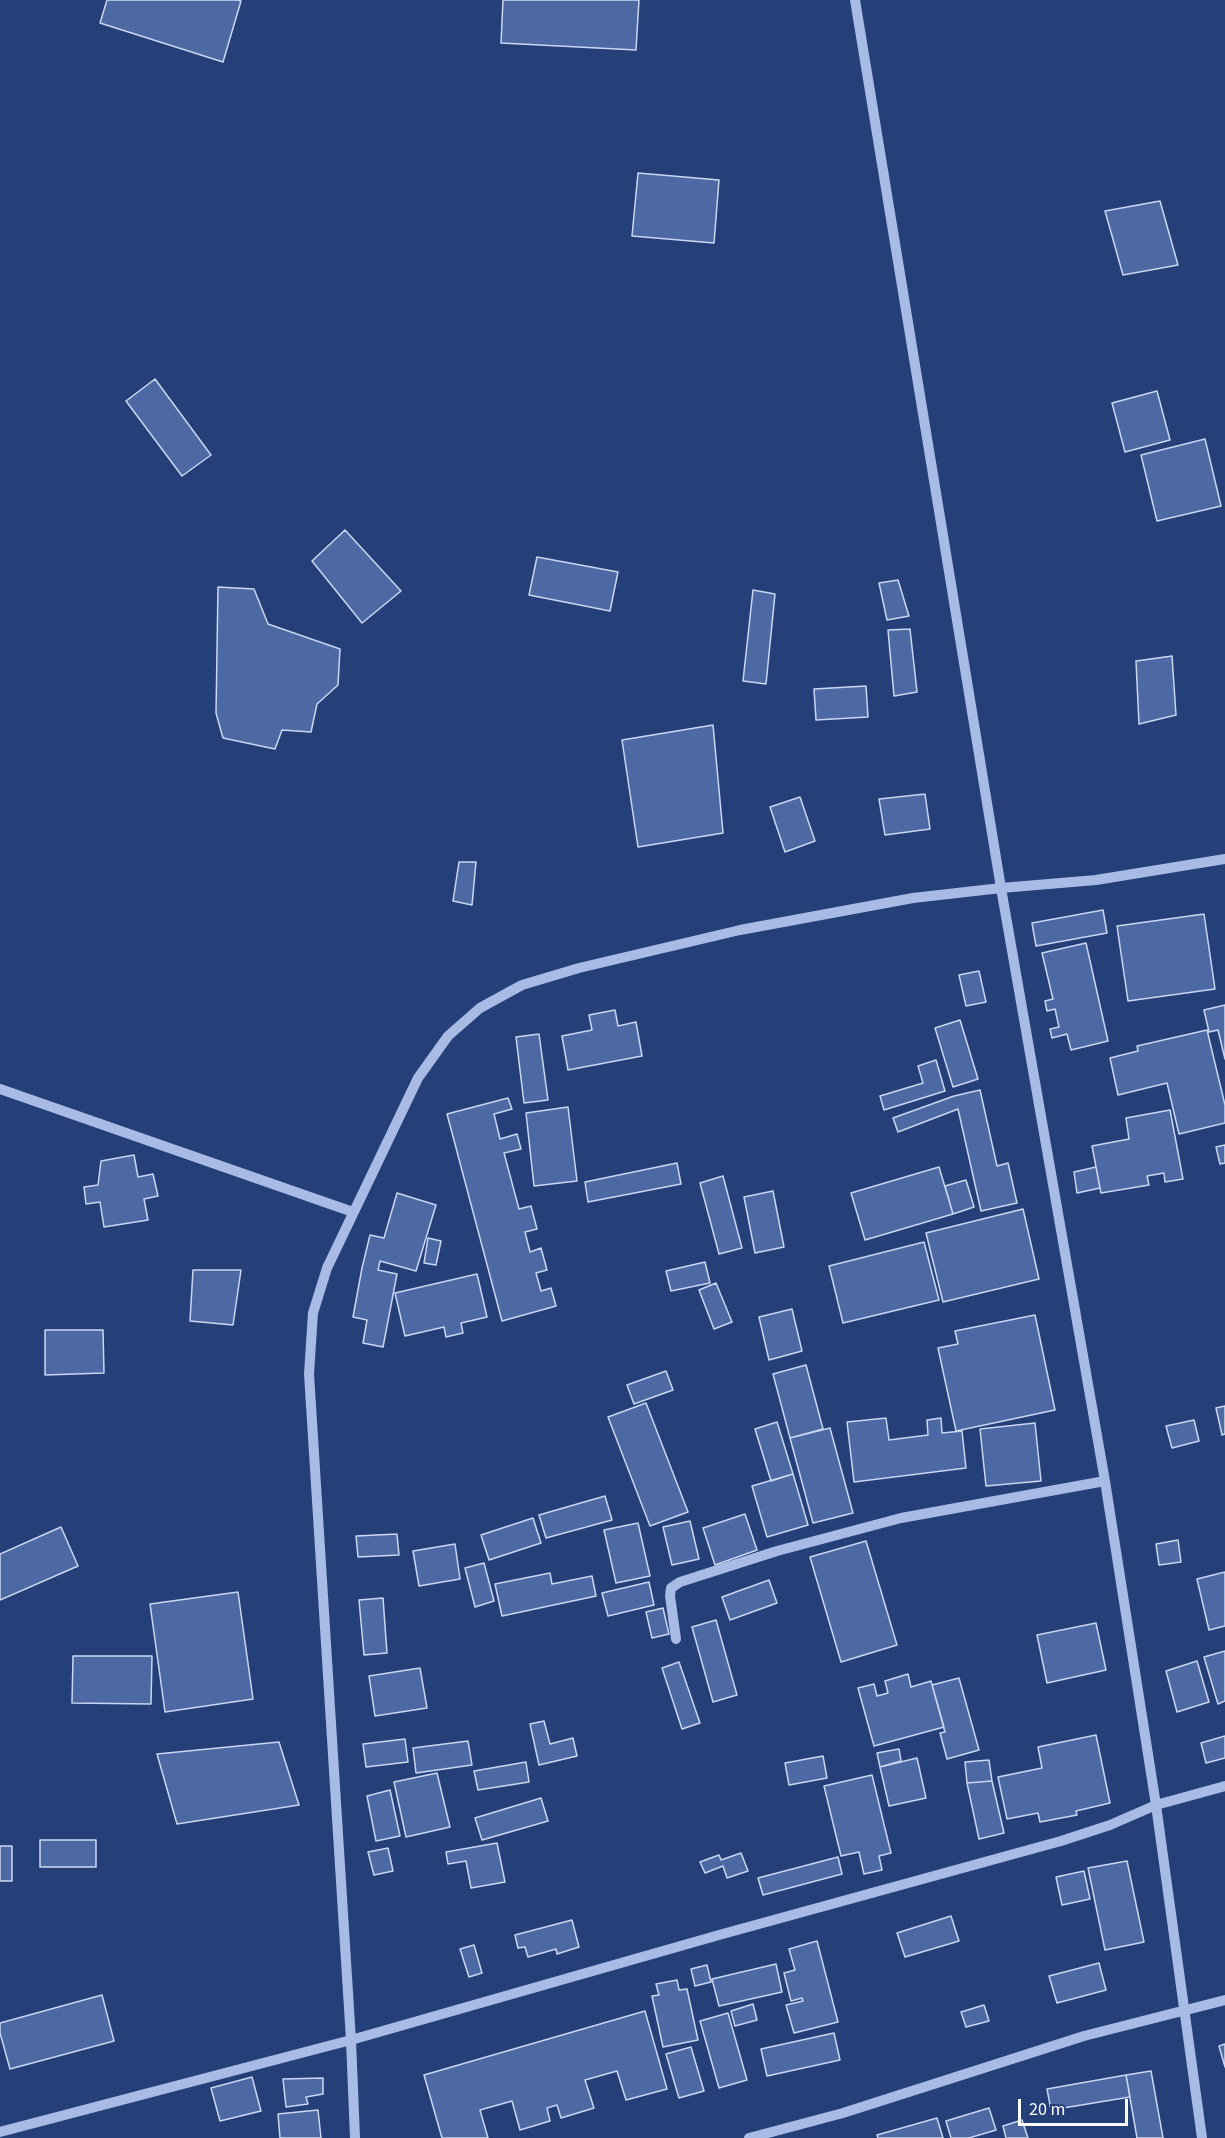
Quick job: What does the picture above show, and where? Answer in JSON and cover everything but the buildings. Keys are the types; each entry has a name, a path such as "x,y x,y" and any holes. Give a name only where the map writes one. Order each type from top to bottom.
{"street":[{"path":"855,0 1001,888 1105,1481 1156,1805 1202,2138"},
{"path":"355,2138 351,2040 309,1374 313,1314 327,1268 418,1078 447,1036 480,1008 522,985 579,968 740,930 913,898 1096,880 1225,859"},
{"path":"0,1089 353,1212"},
{"path":"676,1640 670,1596 671,1588 680,1582 777,1551 901,1518 1105,1481"},
{"path":"0,2132 351,2040 1061,1841 1110,1825 1156,1805 1225,1786"},
{"path":"749,2138 843,2113 1084,2036 1225,2000"}]}
